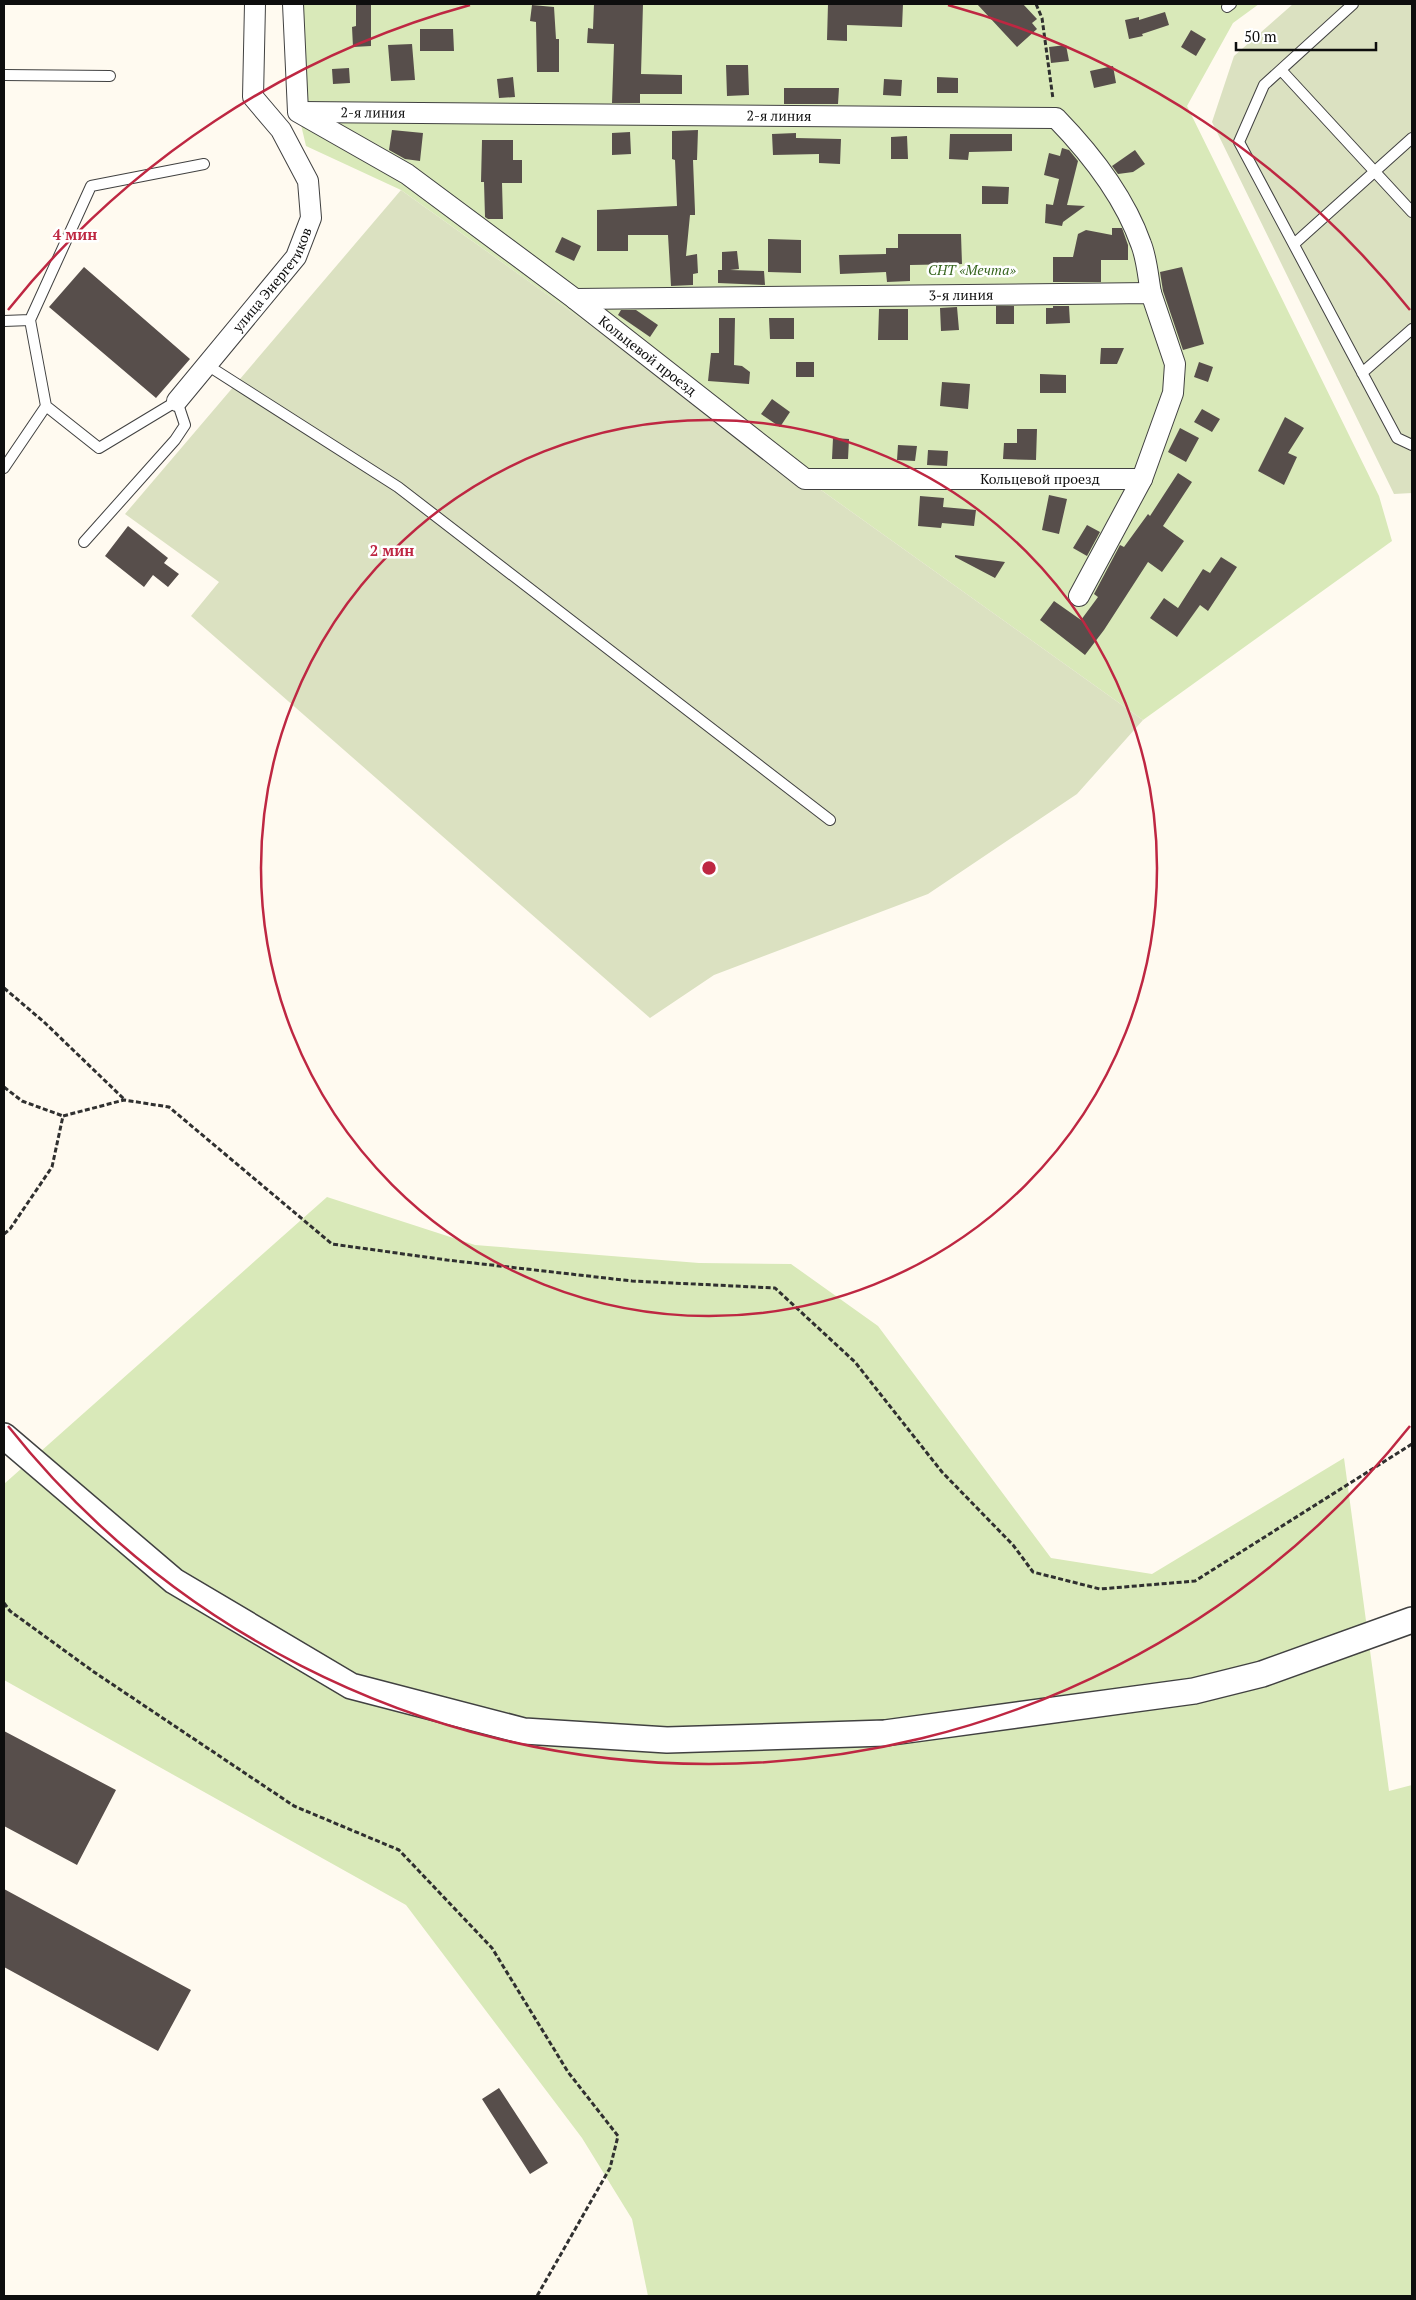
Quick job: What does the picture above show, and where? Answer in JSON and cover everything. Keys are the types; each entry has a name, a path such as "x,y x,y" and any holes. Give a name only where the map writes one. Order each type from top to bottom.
{"street":[{"name":"улица Энергетиков","path":"177,401 296,257 311,218 308,181 281,130 253,97 255,4"},
{"path":"293,4 298,112"},
{"name":"2-я линия","path":"298,112 1056,118"},
{"name":"Кольцевой проезд","path":"298,112 407,174 575,299 805,479 1142,479"},
{"path":"1056,118 1101,169 1123,206 1142,245 1151,293 1174,364 1173,393 1142,479 1078,596"},
{"name":"3-я линия","path":"575,299 1151,293"},
{"path":"4,1436 174,1581 352,1686 524,1732 667,1740 885,1733 1194,1691 1262,1674 1412,1620"}],"lane":[{"path":"1353,4 1264,85 1239,142 1396,438 1412,445"},
{"path":"1281,70 1412,212"},
{"path":"4,75 110,76"},
{"path":"1294,244 1412,138"},
{"path":"84,542 175,440 184,425 177,401 99,448 46,406 30,320 91,186 204,164"},
{"path":"4,321 30,320"},
{"path":"1362,373 1412,329"},
{"path":"207,365 398,487 830,820"},
{"path":"4,468 46,406"}],"path":[{"path":"1036,4 1042,18 1056,118"},
{"path":"4,988 44,1022 124,1100"},
{"path":"4,1086 22,1101 63,1116 124,1100 169,1107 332,1244 447,1260 632,1281 775,1288 856,1362 942,1472 1012,1545 1033,1572 1100,1588 1195,1581 1412,1444"},
{"path":"4,1234 10,1229 52,1167 63,1116"},
{"path":"4,1603 10,1612 94,1672 294,1806 399,1850 492,1948 568,2072 618,2136 610,2168 537,2296"}],"green space":[{"name":"СНТ «Мечта»","path":"293,4 1259,4 1233,23 1187,106 1379,496 1392,541 1143,720 401,190 306,146 298,112"},
{"path":"1293,4 1412,4 1412,493 1394,494 1212,122 1234,56"},
{"path":"401,190 1143,720 1077,794 928,894 714,975 650,1018 191,616 219,582 125,514"},
{"path":"327,1197 475,1245 699,1263 791,1264 878,1326 1051,1558 1152,1574 1344,1458 1389,1791 1412,1785 1412,2296 648,2296 632,2219 582,2138 406,1905 4,1680 4,1484"}],"building":[{"path":"356,4 371,4 371,46 353,47 352,27 356,26"},
{"path":"594,4 643,4 641,74 682,75 682,94 640,94 640,103 612,103 614,44 587,43 588,28 593,29"},
{"path":"828,4 903,4 902,27 847,25 847,41 827,40"},
{"path":"977,4 1023,4 1037,19 1032,23 1037,29 1017,47"},
{"path":"532,5 554,7 556,39 559,39 559,72 537,72 536,22 530,21"},
{"path":"1165,12 1169,25 1142,34 1143,36 1129,39 1125,20 1139,17 1139,20"},
{"path":"420,29 453,29 454,51 420,51"},
{"path":"1191,30 1206,39 1196,56 1181,47"},
{"path":"412,44 415,80 391,81 388,45"},
{"path":"1066,45 1069,61 1051,63 1049,47"},
{"path":"726,65 748,65 749,95 727,96"},
{"path":"1113,66 1116,83 1094,88 1090,71"},
{"path":"349,68 350,83 333,84 332,69"},
{"path":"513,77 515,97 499,98 497,79"},
{"path":"937,77 958,78 958,93 937,93"},
{"path":"884,79 902,80 901,96 883,95"},
{"path":"784,88 839,88 838,104 784,104"},
{"path":"392,130 423,133 420,161 405,159 389,150"},
{"path":"698,130 697,160 693,160 695,215 690,215 686,256 697,254 698,273 693,274 693,285 671,286 668,235 628,235 628,251 597,251 597,210 677,206 675,160 672,159 672,131"},
{"path":"630,132 631,154 612,155 612,133"},
{"path":"796,133 796,138 841,139 840,164 819,163 819,154 773,155 772,134"},
{"path":"950,134 1012,134 1012,151 969,152 968,160 949,159"},
{"path":"907,136 908,159 891,159 891,137"},
{"path":"482,140 513,140 513,160 522,160 522,183 502,183 503,219 488,219 485,217 484,182 481,182"},
{"path":"1062,148 1069,150 1078,161 1067,205 1085,206 1063,222 1062,226 1045,223 1046,204 1053,205 1059,179 1044,175 1049,153 1060,156"},
{"path":"1135,150 1145,164 1133,172 1118,174 1112,166"},
{"path":"982,186 1009,187 1008,204 982,204"},
{"path":"1112,228 1122,228 1128,245 1128,260 1101,260 1101,282 1053,282 1053,257 1073,257 1078,234 1086,230 1112,235"},
{"path":"898,234 961,234 962,264 910,265 910,281 887,282 886,272 840,274 839,255 886,254 886,248 898,248"},
{"path":"562,237 581,246 574,261 555,252"},
{"path":"768,239 801,240 801,273 768,272"},
{"path":"737,251 739,269 730,270 764,271 765,285 718,283 718,270 722,270 722,252"},
{"path":"84,267 190,359 156,398 49,307"},
{"path":"1182,267 1204,344 1183,350 1163,291 1160,272"},
{"path":"996,306 1014,306 1014,324 996,324"},
{"path":"1053,306 1069,306 1070,323 1046,324 1046,308 1053,308"},
{"path":"957,307 959,330 941,331 940,308"},
{"path":"879,309 908,309 908,340 878,340"},
{"path":"621,310 636,310 658,325 650,337 618,315"},
{"path":"719,318 735,318 734,365 742,366 750,372 749,384 708,381 711,353 719,353"},
{"path":"769,318 794,318 794,339 770,339"},
{"path":"1101,348 1124,348 1117,364 1100,364"},
{"path":"796,362 814,362 814,377 796,377"},
{"path":"1199,362 1213,367 1208,382 1194,377"},
{"path":"1040,374 1066,375 1066,393 1040,393"},
{"path":"942,382 970,384 968,409 940,406"},
{"path":"772,399 790,412 780,427 761,414"},
{"path":"1202,409 1220,419 1212,432 1194,422"},
{"path":"1285,417 1304,428 1288,453 1297,457 1284,485 1258,471"},
{"path":"1180,428 1199,438 1186,462 1168,452"},
{"path":"1017,429 1037,429 1036,460 1003,459 1004,443 1017,443"},
{"path":"833,438 849,439 848,459 832,459"},
{"path":"898,445 917,446 915,461 897,460"},
{"path":"928,450 948,451 947,466 927,465"},
{"path":"1178,473 1192,482 1163,526 1184,541 1162,572 1148,562 1104,630 1085,655 1040,620 1054,601 1081,620 1098,597 1094,594 1120,545 1124,547 1148,514 1150,516"},
{"path":"1049,495 1067,499 1059,534 1042,530"},
{"path":"920,496 944,498 943,507 976,510 974,526 942,523 941,528 918,526"},
{"path":"1087,525 1100,532 1087,556 1073,548"},
{"path":"128,526 168,558 164,563 179,574 168,587 153,575 144,587 105,556"},
{"path":"955,555 1005,562 995,578 955,557"},
{"path":"1221,557 1237,567 1208,611 1200,605 1177,637 1150,618 1164,598 1178,608 1203,569 1210,573"},
{"path":"4,1731 116,1790 77,1865 4,1826"},
{"path":"4,1889 191,1990 158,2051 4,1967"},
{"path":"499,2088 548,2163 530,2174 482,2099"}]}
